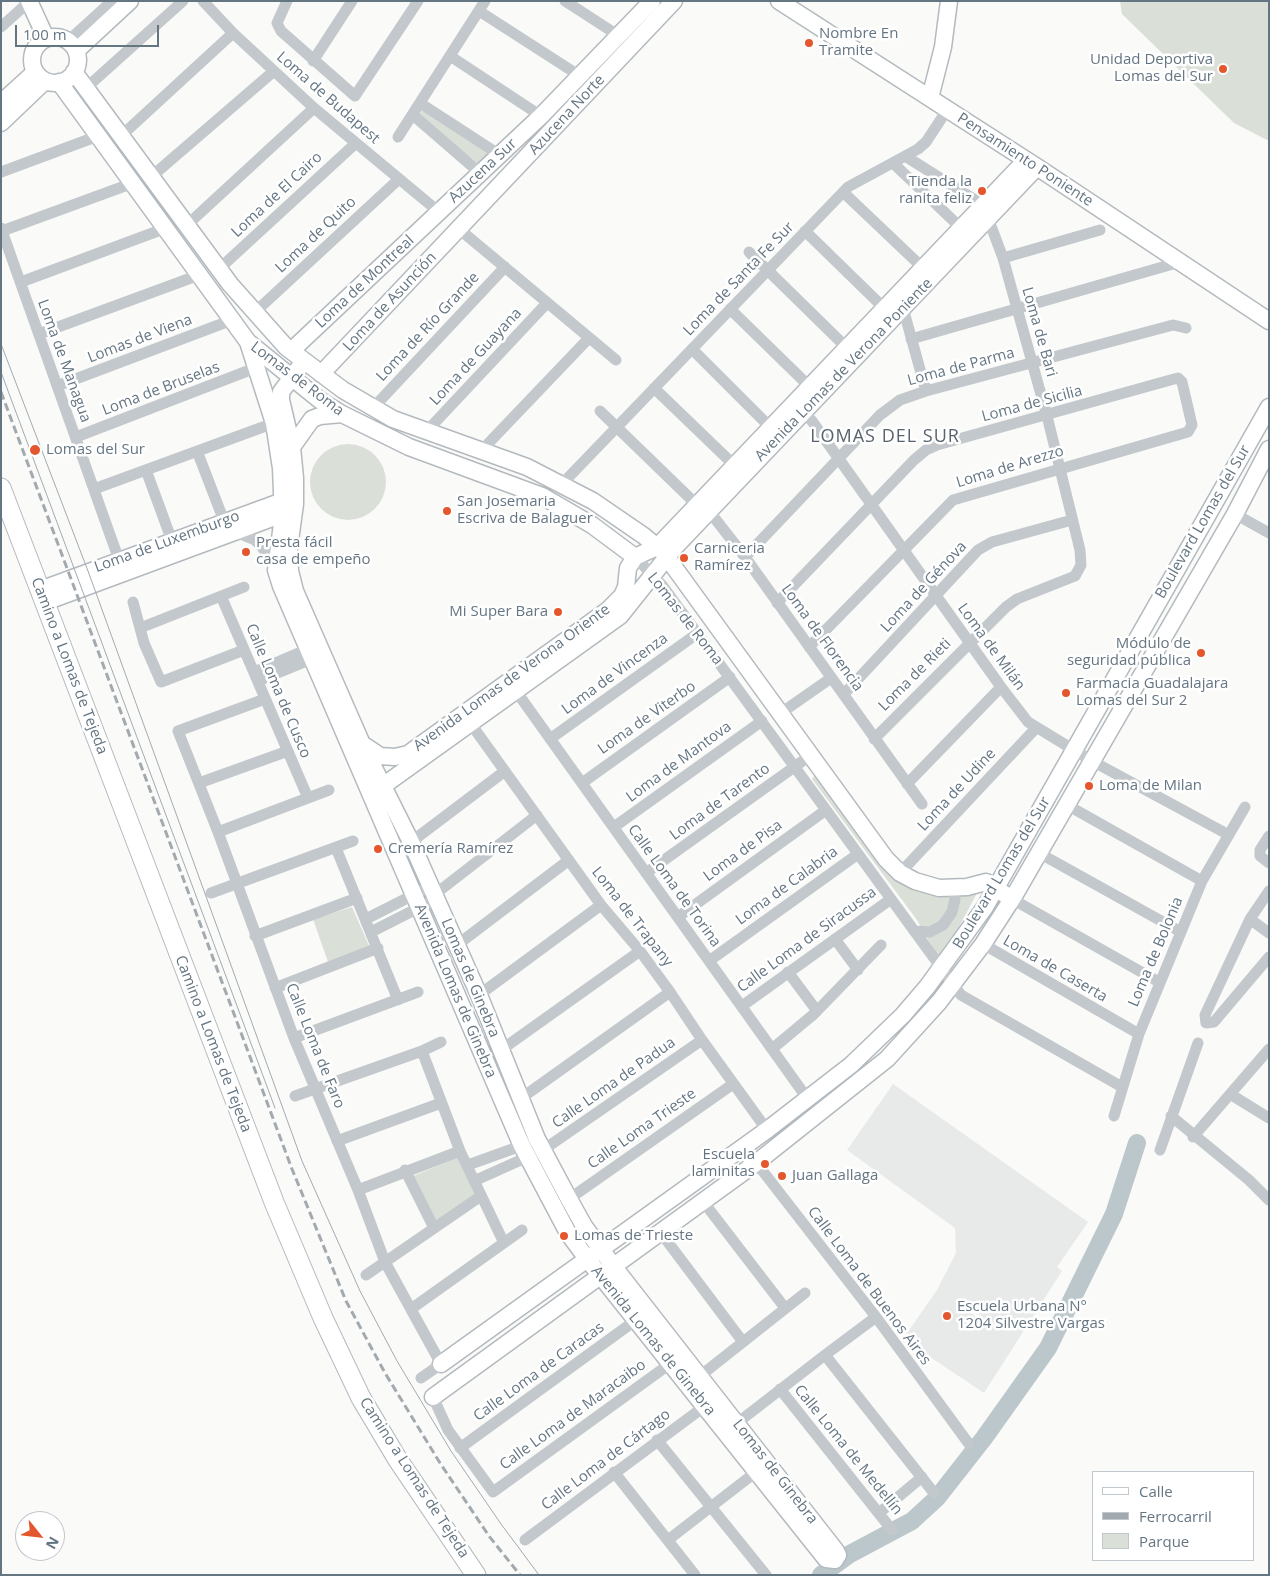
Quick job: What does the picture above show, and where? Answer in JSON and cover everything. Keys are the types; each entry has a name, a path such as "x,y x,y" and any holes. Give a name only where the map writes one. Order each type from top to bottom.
{"main road":[{"name":"Camino a Lomas de Tejeda","path":"1,488 274,1202 323,1318 361,1398 398,1460 476,1575"}],"street":[{"path":"72,46 112,1"},
{"path":"72,46 130,1"},
{"path":"86,88 183,1"},
{"name":"Loma de Budapest","path":"203,1 233,33 314,108 439,212"},
{"path":"288,1 277,24 281,30 313,61 355,96 418,1"},
{"path":"313,61 352,1"},
{"path":"565,1 619,36"},
{"name":"Azucena Sur","path":"439,212 541,116 652,1"},
{"name":"Azucena Norte","path":"459,229 674,1"},
{"name":"Pensamiento Poniente","path":"779,1 1269,321"},
{"path":"930,98 942,47 949,1"},
{"path":"1,27 30,2 46,38"},
{"path":"398,137 482,6 580,76"},
{"path":"121,136 233,33"},
{"path":"1,103 47,78 68,78 74,72 78,59 72,46 55,37 46,38 36,47 32,56 47,78"},
{"path":"450,56 541,116"},
{"path":"151,177 274,71"},
{"name":"Lomas de Roma","path":"74,72 240,297 292,351 322,374 373,408 426,432 528,467 562,484 619,518 662,552 886,859 900,873 915,881 939,888 967,887 986,882 997,887"},
{"path":"1,123 47,78"},
{"name":"Lomas de Roma","path":"47,78 98,136 264,364 292,377 342,414 409,447 542,496 592,525 635,557 653,575 698,633 961,995 1122,1087"},
{"path":"420,103 500,154"},
{"path":"187,225 314,108"},
{"name":"Loma de Santa Fe Sur","path":"562,484 848,187 905,156 926,142 947,110"},
{"path":"412,115 480,173"},
{"path":"1,172 98,136"},
{"name":"Loma de El Cairo","path":"219,269 356,143"},
{"path":"905,156 986,212"},
{"path":"892,163 961,228"},
{"name":"Avenida Lomas de Verona Poniente","path":"653,575 662,552 799,408 903,308 986,212 1031,164"},
{"name":"Loma de Quito","path":"254,313 399,179"},
{"path":"2,229 132,183"},
{"path":"843,192 923,268"},
{"name":"Loma de Montreal","path":"292,351 439,212"},
{"name":"Avenida Lomas de Verona Poniente","path":"703,508 735,466 771,428 799,408 810,387 961,228 986,212"},
{"name":"Loma de Bari","path":"986,212 1003,258 1047,416 1082,558 1078,571"},
{"path":"21,282 166,228"},
{"name":"Loma de Managua","path":"2,229 94,489 130,561"},
{"path":"459,229 616,360"},
{"name":"Loma de Asunción","path":"322,374 459,229"},
{"path":"1003,258 1100,230"},
{"path":"806,231 885,309"},
{"path":"749,252 847,348"},
{"path":"911,339 1180,262"},
{"name":"Loma de Río Grande","path":"373,408 505,267"},
{"path":"39,334 199,275"},
{"path":"222,305 240,297"},
{"name":"Loma de Guayana","path":"426,432 547,303"},
{"path":"903,308 926,391"},
{"path":"730,309 810,387"},
{"name":"Lomas de Viena","path":"57,386 232,320"},
{"name":"Loma de Parma","path":"745,557 891,406 909,396 1173,325 1186,328"},
{"path":"481,451 589,338"},
{"path":"692,349 771,428"},
{"name":"Lomas de Ginebra","path":"304,361 281,392 281,400 292,446 289,506 290,571 295,591 362,744 377,791 411,842 479,995 540,1145 568,1199 602,1250 608,1271 700,1376 731,1428 836,1551 838,1555 834,1560"},
{"name":"Avenida Lomas de Ginebra","path":"264,364 289,506 276,570 310,654 377,791 416,901 525,1152 568,1232 588,1260 608,1271 636,1320 705,1406 731,1428 756,1472 826,1559 834,1560"},
{"name":"Loma de Bruselas","path":"76,437 264,364"},
{"name":"Loma de Sicilia","path":"778,602 871,504 926,450 937,445 1047,416 1178,378"},
{"name":"Loma de Arezzo","path":"809,647 953,500 1188,432 1192,425 1182,382 1178,378"},
{"path":"654,388 735,466"},
{"name":"Boulevard Lomas del Sur","path":"421,1378 767,1130 851,1064 903,1015 967,936 997,887 1269,407"},
{"name":"Loma de Milán","path":"799,408 839,459 1001,688 1028,722 1092,761 1229,834"},
{"name":"Loma de Florencia","path":"600,411 703,508 745,557 922,804"},
{"path":"292,446 312,419 320,416 342,414"},
{"path":"94,489 274,422"},
{"name":"Boulevard Lomas del Sur","path":"433,1397 661,1233 702,1200 756,1163 887,1059 952,984 983,944 1012,899 1235,514 1265,467 1269,449"},
{"path":"197,451 230,527 255,540 262,547 276,570"},
{"path":"146,470 172,541"},
{"name":"Loma de Luxemburgo","path":"42,596 130,561 289,506"},
{"path":"1235,514 1269,533"},
{"name":"Loma de Génova","path":"844,694 937,597 978,550 985,546 1072,520"},
{"name":"Loma de Luxemburgo","path":"130,561 172,541 230,527"},
{"name":"Avenida Lomas de Verona Poniente","path":"635,557 662,552"},
{"name":"Avenida Lomas de Verona Oriente","path":"362,744 380,756 395,757 408,754 608,610 622,596 626,587 628,568 635,557"},
{"name":"Loma de Rieti","path":"874,739 969,642 1017,599 1075,576 1078,571"},
{"name":"Avenida Lomas de Verona Oriente","path":"377,791 613,622 653,575"},
{"path":"140,628 244,587"},
{"name":"Calle Loma de Cusco","path":"221,596 308,798"},
{"path":"133,602 144,643 162,682 244,650"},
{"name":"Loma de Vincenza","path":"550,739 698,633"},
{"path":"256,677 310,654"},
{"name":"Loma de Viterbo","path":"582,783 730,678"},
{"path":"781,713 831,678"},
{"path":"907,784 1001,688"},
{"name":"Calle Loma de Torina","path":"516,691 807,1098"},
{"name":"Calle Loma de Faro","path":"265,698 178,730 294,1038 358,1190 385,1262 441,1364"},
{"name":"Loma de Mantova","path":"614,827 762,721"},
{"name":"Loma de Trapany","path":"471,724 601,905 640,951 670,992 767,1130"},
{"name":"Loma de Udine","path":"900,873 1036,728"},
{"path":"199,783 288,751"},
{"name":"Loma de Tarento","path":"646,873 811,755"},
{"path":"411,842 505,771"},
{"path":"218,832 329,790"},
{"path":"1067,805 1202,881"},
{"name":"Loma de Bolonia","path":"1114,1116 1138,1034 1159,982 1202,881 1245,807"},
{"name":"Loma de Pisa","path":"678,917 826,810"},
{"path":"366,919 434,893 536,815"},
{"path":"1269,836 1260,850 1260,856 1269,863"},
{"path":"211,893 353,841"},
{"path":"336,848 398,1000"},
{"path":"1039,853 1181,932"},
{"name":"Loma de Calabria","path":"709,961 858,854"},
{"path":"457,945 568,860"},
{"path":"914,931 930,932 943,925 952,912 955,899 952,887"},
{"path":"997,887 1012,899 1159,982"},
{"path":"1269,891 1250,919 1205,1015 1206,1023 1214,1022 1269,957"},
{"path":"255,936 358,898"},
{"name":"Calle Loma de Siracussa","path":"742,1006 891,899"},
{"path":"371,932 416,901"},
{"path":"479,995 601,905"},
{"path":"1250,919 1269,933"},
{"path":"835,939 858,970"},
{"name":"Loma de Caserta","path":"983,944 1138,1034"},
{"path":"772,1049 818,1011 881,945"},
{"path":"275,988 378,948"},
{"path":"501,1050 640,951"},
{"path":"788,972 818,1011"},
{"path":"294,1038 418,992"},
{"path":"520,1099 670,992"},
{"name":"Calle Loma de Padua","path":"525,1152 540,1145 702,1040"},
{"path":"295,1096 422,1051 441,1042"},
{"path":"1160,1150 1170,1116 1198,1043"},
{"path":"1193,1137 1269,1049"},
{"path":"422,1051 460,1151 504,1243"},
{"name":"Calle Loma Trieste","path":"568,1199 733,1084"},
{"path":"1230,1094 1269,1118"},
{"path":"337,1141 441,1103"},
{"path":"1170,1116 1193,1137 1249,1180 1269,1200"},
{"name":"Calle Loma de Buenos Aires","path":"744,1147 970,1444"},
{"path":"358,1190 405,1170 460,1151"},
{"path":"468,1166 525,1152"},
{"path":"474,1181 525,1152"},
{"path":"405,1170 434,1228"},
{"path":"1249,1180 1269,1188"},
{"path":"366,1275 481,1196"},
{"path":"702,1200 785,1308"},
{"path":"411,1309 522,1230"},
{"path":"661,1233 743,1342"},
{"path":"700,1376 805,1293"},
{"path":"731,1428 824,1354 876,1318"},
{"name":"Calle Loma de Caracas","path":"460,1448 636,1320"},
{"path":"824,1354 934,1493"},
{"name":"Calle Loma de Maracaibo","path":"460,1448 493,1492 671,1363"},
{"name":"Calle Loma de Medellín","path":"780,1389 892,1530"},
{"path":"433,1397 448,1430 460,1448"},
{"name":"Calle Loma de Cártago","path":"525,1540 705,1406"},
{"path":"657,1440 766,1575"},
{"path":"614,1472 695,1575"},
{"path":"668,1540 756,1472"},
{"path":"879,1513 922,1478"}],"shaded area":[{"path":"893,1084 1088,1222 1057,1267 1062,1271 984,1393 903,1339 937,1290 956,1253 955,1228 847,1150","holes":["952,1300 980,1315 990,1323 988,1325"]}],"green space":[{"name":"Unidad Deportiva Lomas del Sur","path":"1120,1 1269,1 1269,141 1234,123 1122,14"},
{"path":"423,109 494,155 482,167 419,115"},
{"path":"341,444 355,444 369,450 380,461 386,475 383,497 375,509 355,520 341,520 327,514 316,503 310,489 310,475 316,461 327,450"},
{"path":"819,770 897,876 927,890 977,893 949,946 938,958 917,920 812,779"},
{"path":"352,907 370,948 328,962 313,919"},
{"path":"461,1156 478,1197 436,1223 413,1176"}],"waterway":[{"path":"821,1575 850,1554 912,1521 937,1498 984,1438 1048,1348 1114,1214 1137,1143"}],"tram line":[{"path":"1,344 88,571 302,1161 360,1291 397,1361 451,1451 539,1575"},
{"path":"1,372 275,1108"}],"railway":[{"path":"1,392 292,1169 346,1301 385,1373 440,1463 489,1536 520,1575"}],"place":[{"name":"Nombre En Tramite","path":"809,43"},
{"name":"Unidad Deportiva Lomas del Sur","path":"1223,69"},
{"name":"Tienda la ranita feliz","path":"982,191"},
{"name":"Lomas del Sur","path":"35,450"},
{"name":"San Josemaria Escriva de Balaguer","path":"447,511"},
{"name":"Presta fácil casa de empeño","path":"246,552"},
{"name":"Carniceria Ramírez","path":"684,558"},
{"name":"Mi Super Bara","path":"558,612"},
{"name":"Módulo de seguridad pública","path":"1201,653"},
{"name":"Farmacia Guadalajara Lomas del Sur 2","path":"1066,693"},
{"name":"Loma de Milan","path":"1089,786"},
{"name":"Cremería Ramírez","path":"378,849"},
{"name":"Escuela laminitas","path":"765,1164"},
{"name":"Juan Gallaga","path":"782,1176"},
{"name":"Lomas de Trieste","path":"564,1236"},
{"name":"Escuela Urbana N° 1204 Silvestre Vargas","path":"947,1316"}],"district":[{"name":"LOMAS DEL SUR","path":"885,437"}]}
